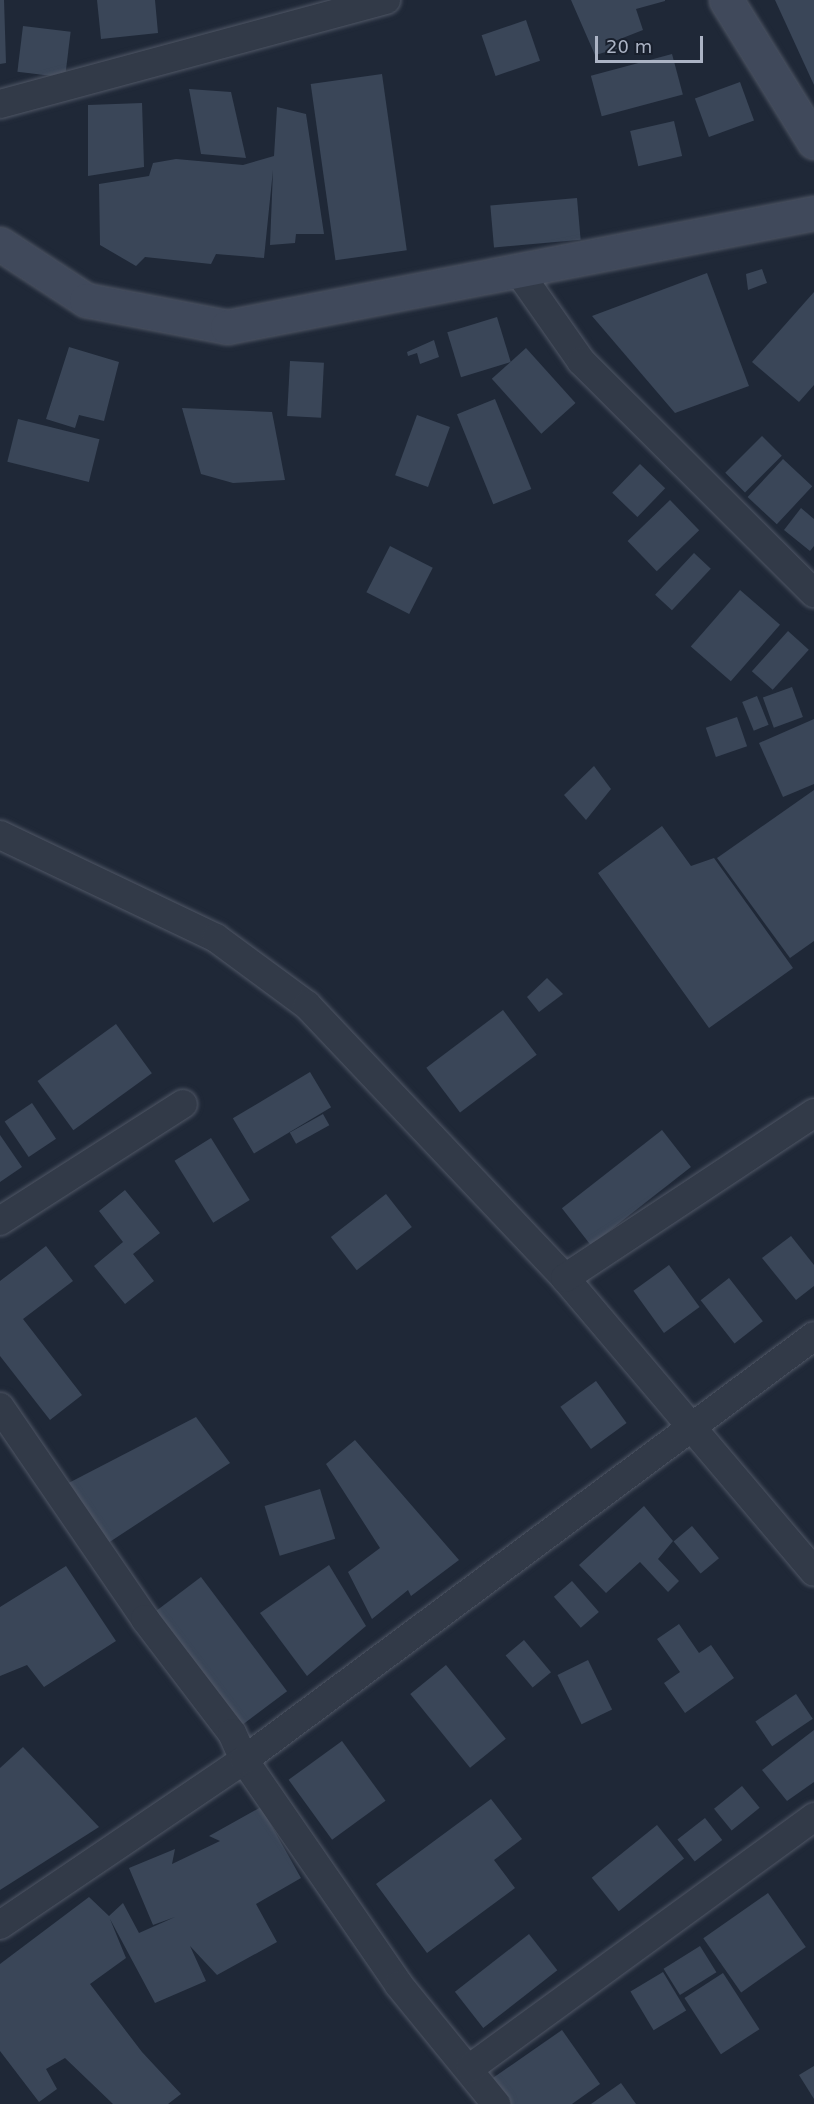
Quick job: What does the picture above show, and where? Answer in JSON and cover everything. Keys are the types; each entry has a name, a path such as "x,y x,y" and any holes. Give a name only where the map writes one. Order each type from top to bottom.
{"street":[{"path":"0,104 386,0"},
{"path":"726,0 814,142"},
{"path":"0,244 86,300 227,327 814,213"},
{"path":"518,271 581,361 814,593"},
{"path":"0,835 216,938 307,1005 565,1278 694,1426 814,1572"},
{"path":"0,1221 183,1104"},
{"path":"565,1278 814,1113"},
{"path":"0,1925 244,1760 814,1336"},
{"path":"0,1407 145,1619 232,1733 244,1760 399,1985 470,2068 496,2104"},
{"path":"470,2068 814,1816"}],"building":[{"path":"0,0 4,0 6,63 0,64"},
{"path":"97,0 155,0 158,33 101,39"},
{"path":"571,0 665,1 636,9 643,30 615,41 617,49 595,55"},
{"path":"775,0 814,0 814,85"},
{"path":"526,20 540,61 496,76 482,35"},
{"path":"23,26 71,32 65,78 17,72"},
{"path":"672,54 683,95 602,116 591,76"},
{"path":"382,74 407,250 335,260 311,84"},
{"path":"740,82 754,121 709,137 695,98"},
{"path":"189,89 231,92 246,158 201,154"},
{"path":"142,103 144,167 88,176 88,105"},
{"path":"277,107 306,114 324,234 296,234 295,243 270,245 273,170 264,258 216,254 211,264 145,257 136,266 100,245 99,184 149,176 153,163 176,159 243,165 274,156"},
{"path":"674,121 682,156 638,166 630,131"},
{"path":"577,198 581,240 494,247 490,206"},
{"path":"762,269 767,283 748,290 746,274"},
{"path":"707,273 749,386 675,413 592,316"},
{"path":"814,292 814,385 799,402 752,362"},
{"path":"497,317 511,362 461,377 447,332"},
{"path":"434,340 439,357 420,364 417,353 408,356 407,352"},
{"path":"69,347 119,362 104,421 79,415 75,428 46,419"},
{"path":"526,348 576,403 541,434 492,379"},
{"path":"290,361 324,363 321,418 287,416"},
{"path":"495,399 531,489 493,504 457,414"},
{"path":"182,408 272,412 285,480 233,483 201,474"},
{"path":"417,415 450,427 428,487 395,475"},
{"path":"18,419 100,439 89,482 7,462"},
{"path":"762,436 782,456 745,493 725,473"},
{"path":"783,459 812,486 777,524 748,497"},
{"path":"640,464 665,488 637,517 612,493"},
{"path":"670,500 699,530 657,571 628,541"},
{"path":"801,508 814,519 814,546 810,551 784,530"},
{"path":"390,546 433,568 409,614 366,592"},
{"path":"694,553 711,569 672,610 655,595"},
{"path":"740,590 780,625 731,681 691,647"},
{"path":"788,631 809,650 773,690 752,671"},
{"path":"792,687 803,717 774,728 763,698"},
{"path":"757,696 769,725 754,731 742,702"},
{"path":"737,717 747,746 716,757 706,728"},
{"path":"814,719 814,784 783,797 759,743"},
{"path":"594,766 611,789 586,820 564,795"},
{"path":"814,790 814,941 790,958 717,858"},
{"path":"662,826 691,866 714,858 793,968 709,1028 598,873"},
{"path":"547,978 563,994 539,1012 527,997"},
{"path":"503,1010 537,1055 460,1112 426,1068"},
{"path":"116,1024 152,1073 73,1130 38,1081"},
{"path":"310,1072 331,1107 254,1153 233,1118"},
{"path":"32,1103 56,1139 29,1157 5,1121"},
{"path":"323,1114 329,1125 296,1144 290,1132"},
{"path":"662,1130 691,1167 591,1245 562,1208"},
{"path":"0,1135 22,1167 0,1182"},
{"path":"211,1138 250,1200 213,1223 175,1161"},
{"path":"125,1190 160,1233 133,1254 154,1281 125,1304 94,1266 123,1242 99,1211"},
{"path":"386,1194 412,1227 357,1270 331,1237"},
{"path":"791,1236 814,1265 814,1286 796,1300 762,1258"},
{"path":"46,1246 73,1281 23,1319 82,1395 50,1420 0,1356 0,1281"},
{"path":"669,1265 700,1307 664,1333 633,1291"},
{"path":"729,1278 763,1321 734,1344 701,1300"},
{"path":"596,1381 627,1423 591,1449 560,1407"},
{"path":"196,1417 230,1463 105,1545 57,1489"},
{"path":"355,1440 459,1560 411,1596 408,1590 372,1619 348,1572 380,1548 326,1464"},
{"path":"320,1489 335,1539 280,1556 265,1506"},
{"path":"644,1506 673,1541 658,1559 679,1581 668,1592 640,1562 606,1593 579,1565"},
{"path":"692,1526 719,1558 701,1574 674,1541"},
{"path":"329,1565 366,1626 307,1676 260,1613"},
{"path":"66,1566 116,1641 44,1687 27,1665 0,1676 0,1607"},
{"path":"201,1577 287,1691 231,1733 145,1619"},
{"path":"572,1581 599,1612 581,1628 554,1597"},
{"path":"679,1624 699,1653 711,1645 734,1678 685,1713 664,1683 680,1672 657,1639"},
{"path":"524,1640 551,1672 533,1688 506,1655"},
{"path":"588,1660 612,1709 582,1724 557,1675"},
{"path":"446,1665 506,1739 470,1768 410,1694"},
{"path":"796,1694 813,1719 772,1746 755,1721"},
{"path":"814,1730 814,1782 787,1801 762,1770"},
{"path":"342,1741 385,1801 332,1840 289,1780"},
{"path":"23,1747 99,1827 0,1890 0,1768"},
{"path":"742,1786 760,1808 732,1830 714,1809"},
{"path":"491,1799 522,1839 494,1860 515,1888 427,1953 376,1884"},
{"path":"261,1807 301,1878 256,1904 277,1942 217,1975 190,1946 206,1981 155,2003 110,1919 126,1958 90,1984 142,2052 181,2094 168,2104 113,2104 65,2058 46,2069 57,2089 39,2102 0,2051 0,1964 89,1897 109,1916 123,1903 139,1933 175,1917 153,1925 129,1868 175,1849 172,1864 220,1841 209,1836"},
{"path":"705,1818 722,1840 695,1862 677,1840"},
{"path":"657,1825 684,1858 619,1911 592,1878"},
{"path":"768,1893 806,1947 741,1992 703,1938"},
{"path":"529,1934 557,1970 483,2028 455,1992"},
{"path":"700,1946 716,1972 680,1995 664,1969"},
{"path":"663,1972 686,2011 654,2030 630,1992"},
{"path":"723,1973 759,2029 721,2054 684,1998"},
{"path":"562,2030 600,2084 572,2104 507,2104 490,2080"},
{"path":"814,2066 814,2099 799,2075"},
{"path":"621,2083 636,2104 591,2104"}]}
